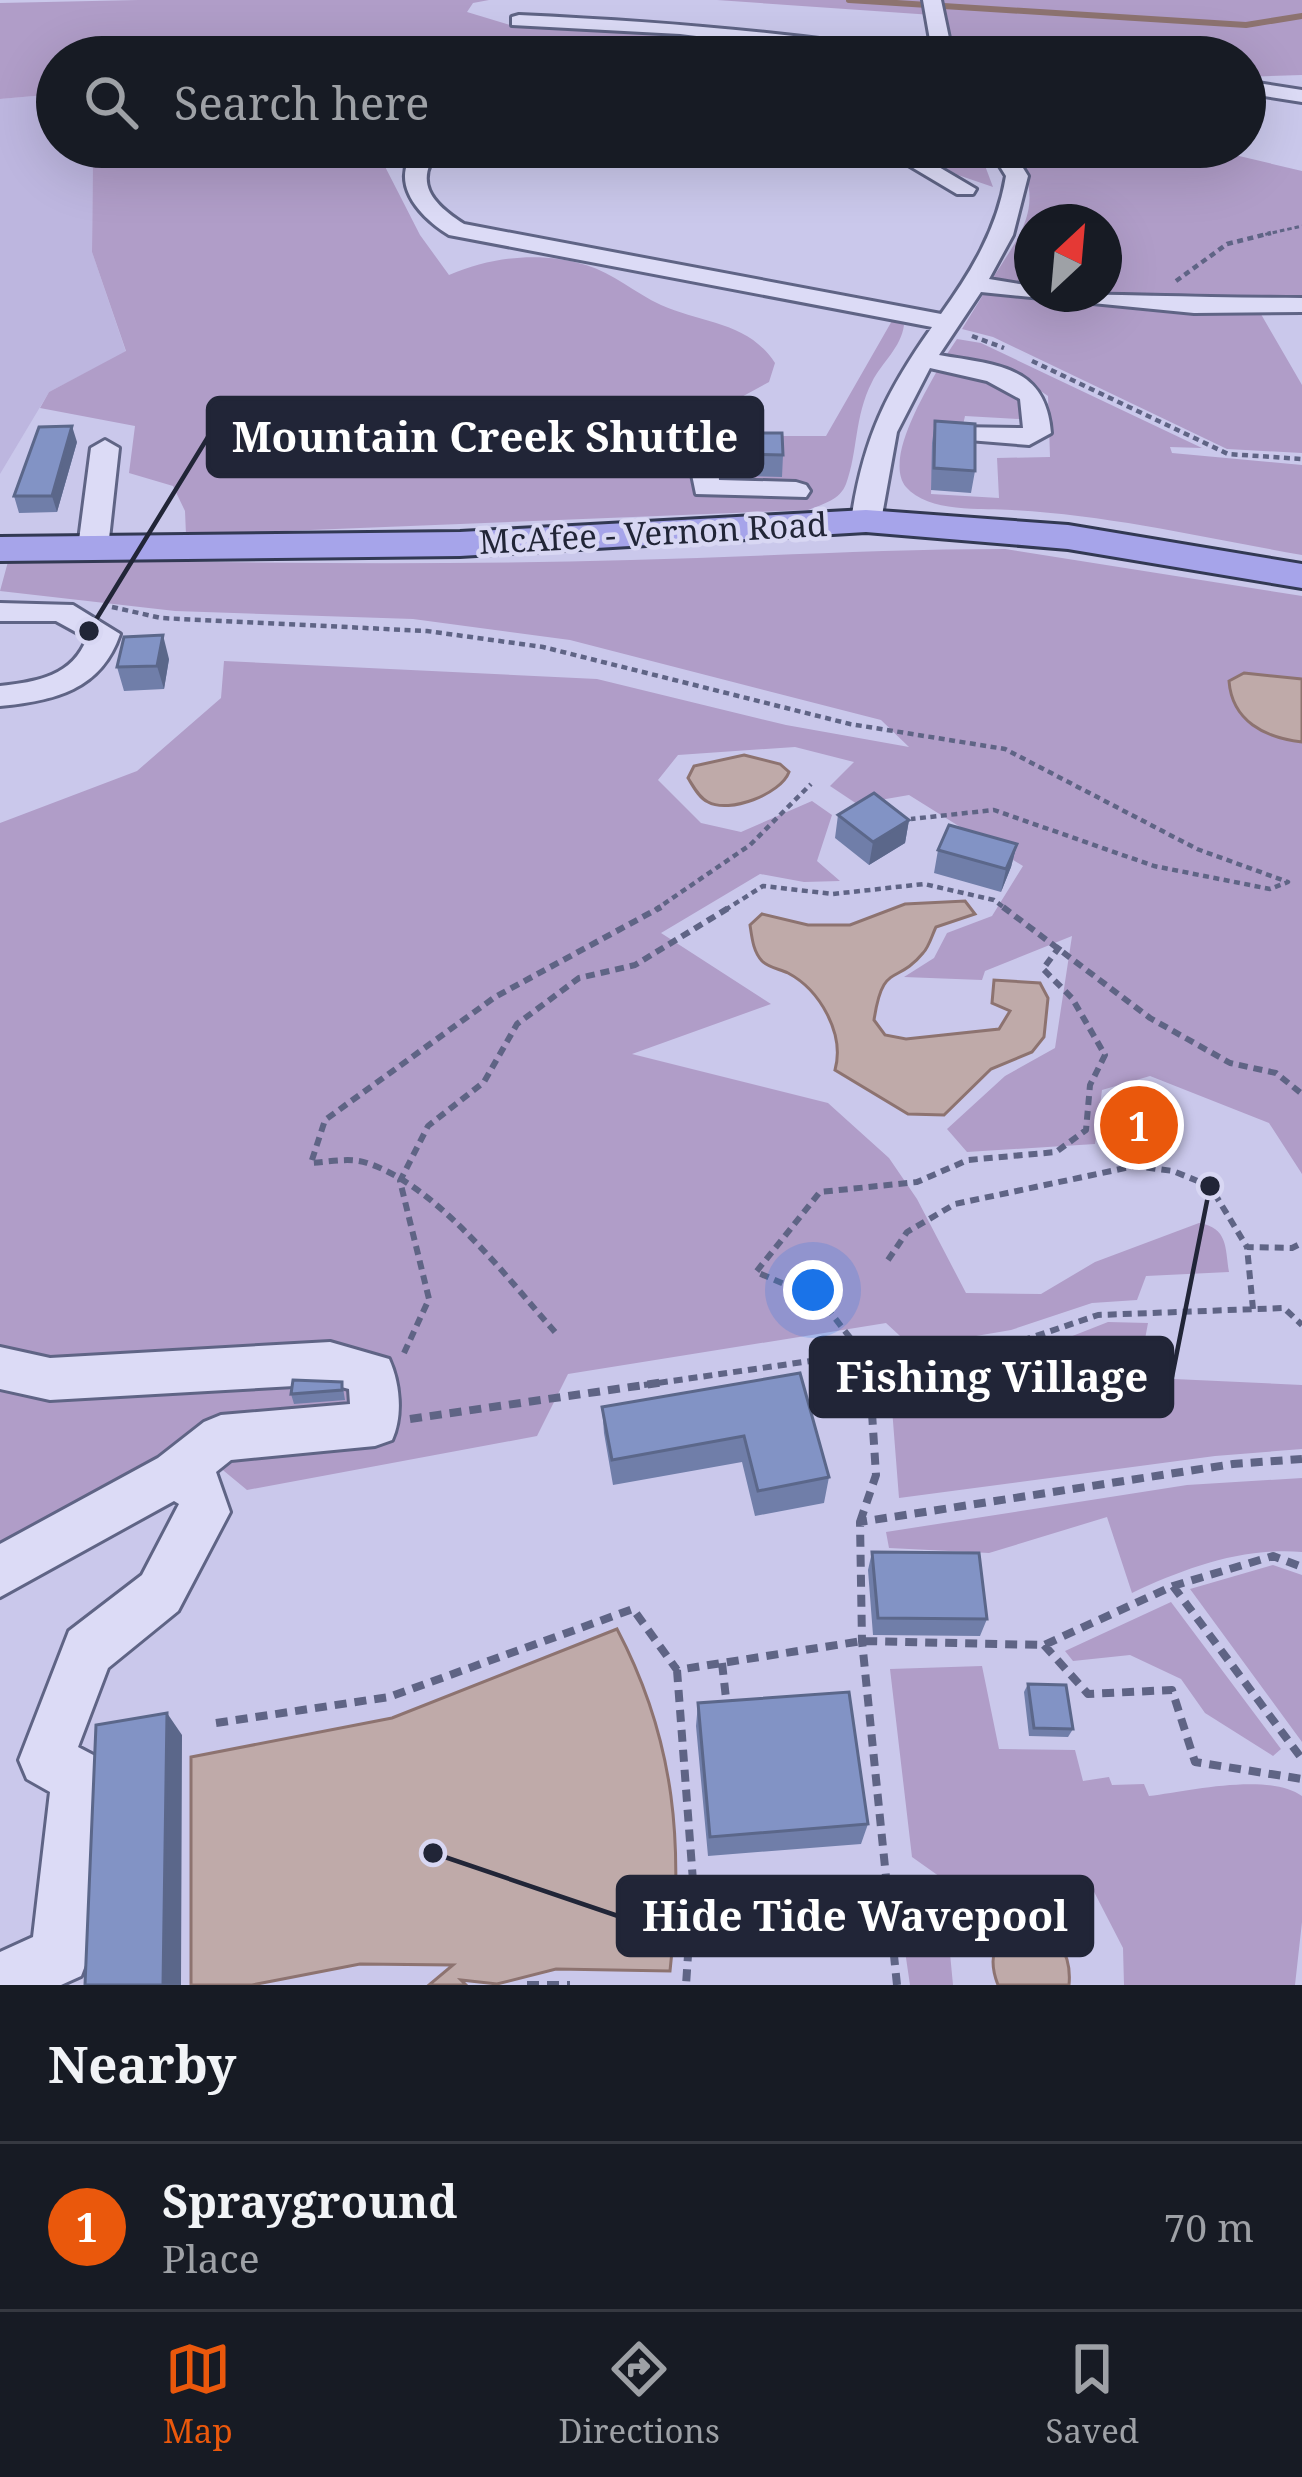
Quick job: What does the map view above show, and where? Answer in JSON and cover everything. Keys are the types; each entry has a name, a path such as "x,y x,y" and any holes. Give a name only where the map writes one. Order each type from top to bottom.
{"main road":[{"name":"McAfee - Vernon Road","path":"0,549 460,544 866,521 1068,537 1302,576"}],"street":[{"path":"932,2 939,36"},
{"path":"519,21 749,36"},
{"path":"1266,91 1302,96"},
{"path":"415,168 427,205 442,223 457,230 941,326"},
{"path":"927,168 965,189"},
{"path":"866,521 874,462 893,408 1006,230 1016,199 1011,168"},
{"path":"972,283 1014,290"},
{"path":"1122,300 1302,305"},
{"path":"921,358 993,376 1024,388 1034,398 1037,433 966,434"},
{"path":"745,432 704,465 706,488 796,491"},
{"path":"93,548 105,448"},
{"path":"0,612 62,612 104,634 99,652 68,682 42,692 0,696"},
{"path":"0,1368 50,1378 330,1363 372,1374 375,1424 220,1438 175,1474 0,1572"},
{"path":"0,1983 60,1955 79,1778 46,1760 88,1650 160,1593 205,1512 201,1490 175,1474"}],"path":[{"path":"1154,302 1206,255 1226,244 1302,226"},
{"path":"941,326 1004,348"},
{"path":"1024,357 1228,454 1302,459"},
{"path":"62,612 77,605 114,607 160,618 427,631 543,647 850,724 1005,749 1196,850 1288,882 1302,882"},
{"path":"555,1332 483,1252 400,1181 364,1161 311,1163 325,1120 495,997 680,896 750,845 811,784"},
{"path":"911,820 994,810 1154,866 1270,889 1288,882"},
{"path":"401,1358 429,1299 400,1181 428,1126 484,1082 517,1024 579,978 635,965 763,886 833,894 924,884 994,900 1150,1018 1230,1063 1276,1072 1302,1094"},
{"path":"897,1985 862,1641 860,1522 876,1474 869,1362 820,1299 756,1272 820,1192 917,1181 968,1160 1056,1152 1087,1130 1090,1085 1105,1055 1081,1017 1071,988 1043,969 1060,946"},
{"path":"888,1260 907,1232 956,1204 1136,1166 1173,1171 1210,1186 1246,1247 1253,1309"},
{"path":"1246,1247 1292,1248 1302,1243"},
{"path":"396,1420 838,1357 869,1362 983,1354 1098,1316 1284,1308 1302,1325"},
{"path":"860,1522 1233,1464 1302,1459"},
{"path":"676,1670 862,1641 1044,1645 1173,1586 1273,1556 1302,1567"},
{"path":"1173,1586 1302,1760"},
{"path":"216,1723 388,1697 633,1609 676,1670 693,1881 686,1985"},
{"path":"1044,1645 1088,1694 1172,1690 1195,1762 1302,1779"},
{"path":"722,1663 728,1724"},
{"path":"728,1711 748,1709"},
{"path":"527,1985 570,1985"}],"shaded area":[{"path":"489,0 473,3 467,12 510,25 672,36 36,36 36,96 0,99 0,3"},
{"path":"717,0 1302,0 1302,75 1266,76 1266,36 950,36 947,16"},
{"path":"36,96 36,168 93,168 92,252 126,352 49,392 0,474 0,99"},
{"path":"1266,162 1302,171 1302,301 1254,302 1302,385 1302,453 1227,449 993,337 962,329 986,290 1014,292 1014,312 1122,312 1122,298 1192,302 1122,296 1122,204 1029,201 1023,168 1266,168"},
{"path":"93,168 386,168 420,235 449,275 516,258 568,261 605,273 661,305 752,339 775,363 769,382 714,412 724,429 766,436 826,436 893,319 904,325 866,395 843,489 830,501 808,510 186,535 185,511 173,486 129,473 135,426 40,408 49,392 126,351 92,252"},
{"path":"946,168 986,168 993,187"},
{"path":"1014,243 1014,285 991,281"},
{"path":"957,339 981,343 1202,448 1170,447 1172,453 1302,465 1302,555 1085,517 956,508 916,495 900,475 900,461 908,428 938,369 1002,384 1021,403 1019,419 965,416 963,425 934,424 931,494 999,498 997,458 1050,457 1048,396 1020,377 945,357"},
{"path":"1005,549 1302,596 1302,1174 1269,1123 1150,1076 1102,1090 1095,1144 967,1152 947,1129 1005,1076 1055,1048 1072,936 985,971 982,980 904,977 934,958 947,933 992,916 1023,866 909,795 857,804 830,786 854,762 795,747 678,755 658,780 701,823 741,832 812,801 832,815 817,861 840,881 804,882 760,874 661,933 771,1004 632,1054 828,1103 889,1158 917,1199 966,1293 1041,1294 1095,1262 1199,1223 1220,1234 1229,1272 1146,1276 1137,1300 1092,1303 1011,1330 912,1347 886,1323 568,1374 537,1436 247,1490 195,1447 0,1548 0,823 137,771 221,698 224,661 597,679 786,725 909,747 881,720 570,640 413,619 175,611 0,591 9,558 476,563"},
{"path":"1244,673 1302,679 1302,742 1263,731 1244,717 1229,681"},
{"path":"744,755 780,764 789,772 776,788 741,804 717,805 696,792 688,778 694,766"},
{"path":"965,901 975,914 936,927 914,963 886,982 874,1020 885,1035 906,1039 999,1029 1010,1011 992,1003 994,980 1040,983 1048,998 1044,1037 1032,1052 991,1069 944,1115 908,1114 835,1070 833,1028 820,1002 800,981 762,961 750,925 762,914 808,925 850,925 905,904"},
{"path":"1108,1322 1148,1323 1137,1382 1174,1379 1302,1385 1302,1449 899,1498 891,1396 917,1374 1014,1359"},
{"path":"1302,1478 1302,1552 1215,1561 1132,1593 1107,1517 989,1553 889,1548 886,1532 1187,1485"},
{"path":"1273,1565 1302,1575 1302,1742 1190,1589"},
{"path":"1171,1602 1281,1749 1273,1756 1205,1713 1181,1679 1130,1655 1073,1661 1065,1651"},
{"path":"617,1629 652,1712 671,1796 676,1881 670,1971 556,1969 497,1984 461,1980 466,1985 429,1985 453,1965 360,1964 252,1985 191,1985 191,1757 392,1718"},
{"path":"982,1666 999,1749 1075,1750 1083,1781 1109,1777 1112,1785 1144,1784 1149,1796 1249,1784 1302,1796 1302,1922 1295,1985 1124,1985 1123,1948 1090,1884 995,1889 967,1896 912,1857 890,1669"},
{"path":"908,1900 947,1922 953,1985 910,1985 905,1951"},
{"path":"1023,1924 1045,1931 1060,1944 1068,1963 1069,1985 998,1985 993,1956 999,1940"}],"building":[{"path":"935,421 975,424 975,471 934,468"},
{"path":"72,426 52,496 14,496 39,427"},
{"path":"740,433 782,433 783,455 742,454"},
{"path":"163,635 157,666 117,667 124,637"},
{"path":"874,793 909,820 873,842 838,815"},
{"path":"949,825 1017,844 1006,869 938,850"},
{"path":"800,1373 829,1477 758,1491 744,1436 612,1460 602,1407"},
{"path":"293,1380 342,1382 342,1390 291,1394"},
{"path":"872,1552 979,1553 987,1619 878,1618"},
{"path":"1028,1684 1066,1685 1073,1729 1034,1728"},
{"path":"849,1692 868,1824 710,1837 698,1703"},
{"path":"167,1713 163,1985 85,1985 96,1725"}],"waterway":[{"path":"849,0 1246,25 1302,16"}],"place":[{"name":"Mountain Creek Shuttle","path":"89,631"},
{"name":"Sprayground","path":"1139,1125"},
{"name":"Fishing Village","path":"1210,1186"},
{"name":"Hide Tide Wavepool","path":"433,1853"}]}
